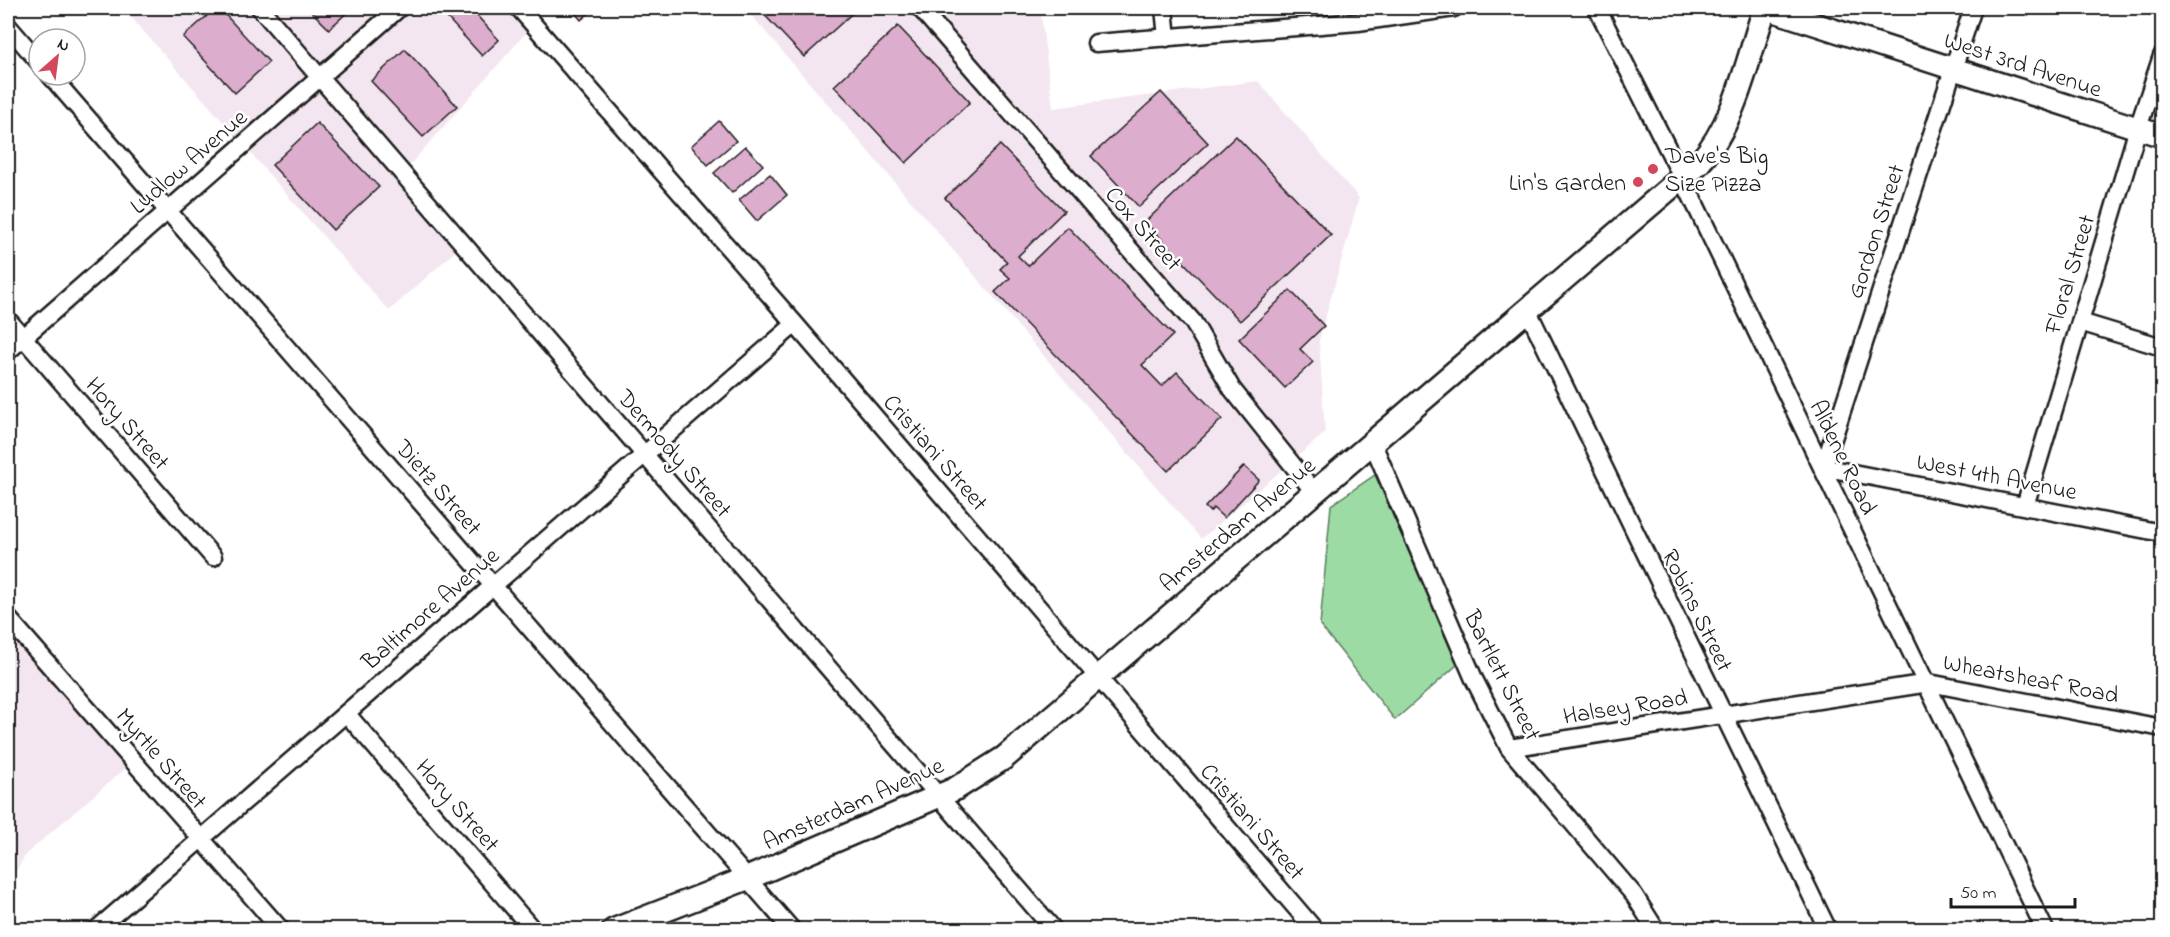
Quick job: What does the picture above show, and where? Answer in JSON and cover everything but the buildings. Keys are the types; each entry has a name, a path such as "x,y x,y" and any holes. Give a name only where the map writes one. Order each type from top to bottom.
{"main road":[{"name":"Amsterdam Avenue","path":"614,930 748,878 937,797 955,789 1004,758 1373,444 1682,177 1716,144 1726,122 1765,8"}],"street":[{"name":"Dermody Street","path":"260,8 937,797 1054,930"},
{"name":"Ludlow Avenue","path":"8,351 399,8"},
{"name":"Cristiani Street","path":"519,8 795,324 1315,930"},
{"name":"Cox Street","path":"920,8 1193,322 1232,388 1316,493"},
{"path":"1164,8 1167,38"},
{"path":"1096,44 1167,38 1357,15 1454,8"},
{"name":"Aldene Road","path":"1597,8 1682,177 2045,930"},
{"name":"West 3rd Avenue","path":"1765,8 2163,136"},
{"name":"Gordon Street","path":"1823,469 1973,8"},
{"path":"8,26 27,48"},
{"name":"Floral Street","path":"2025,506 2138,128 2163,56"},
{"name":"Dietz Street","path":"60,87 792,930"},
{"name":"Robins Street","path":"1527,311 1828,930"},
{"name":"Hory Street","path":"8,320 213,557"},
{"path":"2080,322 2163,347"},
{"name":"Baltimore Avenue","path":"96,930 795,324"},
{"name":"Bartlett Street","path":"1373,444 1474,679 1509,748 1634,895 1656,930"},
{"name":"West 4th Avenue","path":"1823,469 2163,533"},
{"name":"Myrtle Street","path":"8,618 280,930"},
{"name":"Halsey Road","path":"1509,748 1926,683"},
{"name":"Wheatsheaf Road","path":"1926,683 2163,728"},
{"name":"Hory Street","path":"346,713 533,930"}],"shaded area":[{"path":"123,8 519,8 533,25 401,175 461,246 389,311"},
{"path":"745,8 1040,8 1053,108 1258,81 1359,198 1319,340 1325,433 1201,539"},
{"path":"8,628 127,767 26,854 8,885"}],"green space":[{"path":"1375,475 1458,664 1395,720 1320,625 1331,505"}],"place":[{"name":"Dave's Big Size Pizza","path":"1653,169"},
{"name":"Lin's Garden","path":"1638,182"}]}
